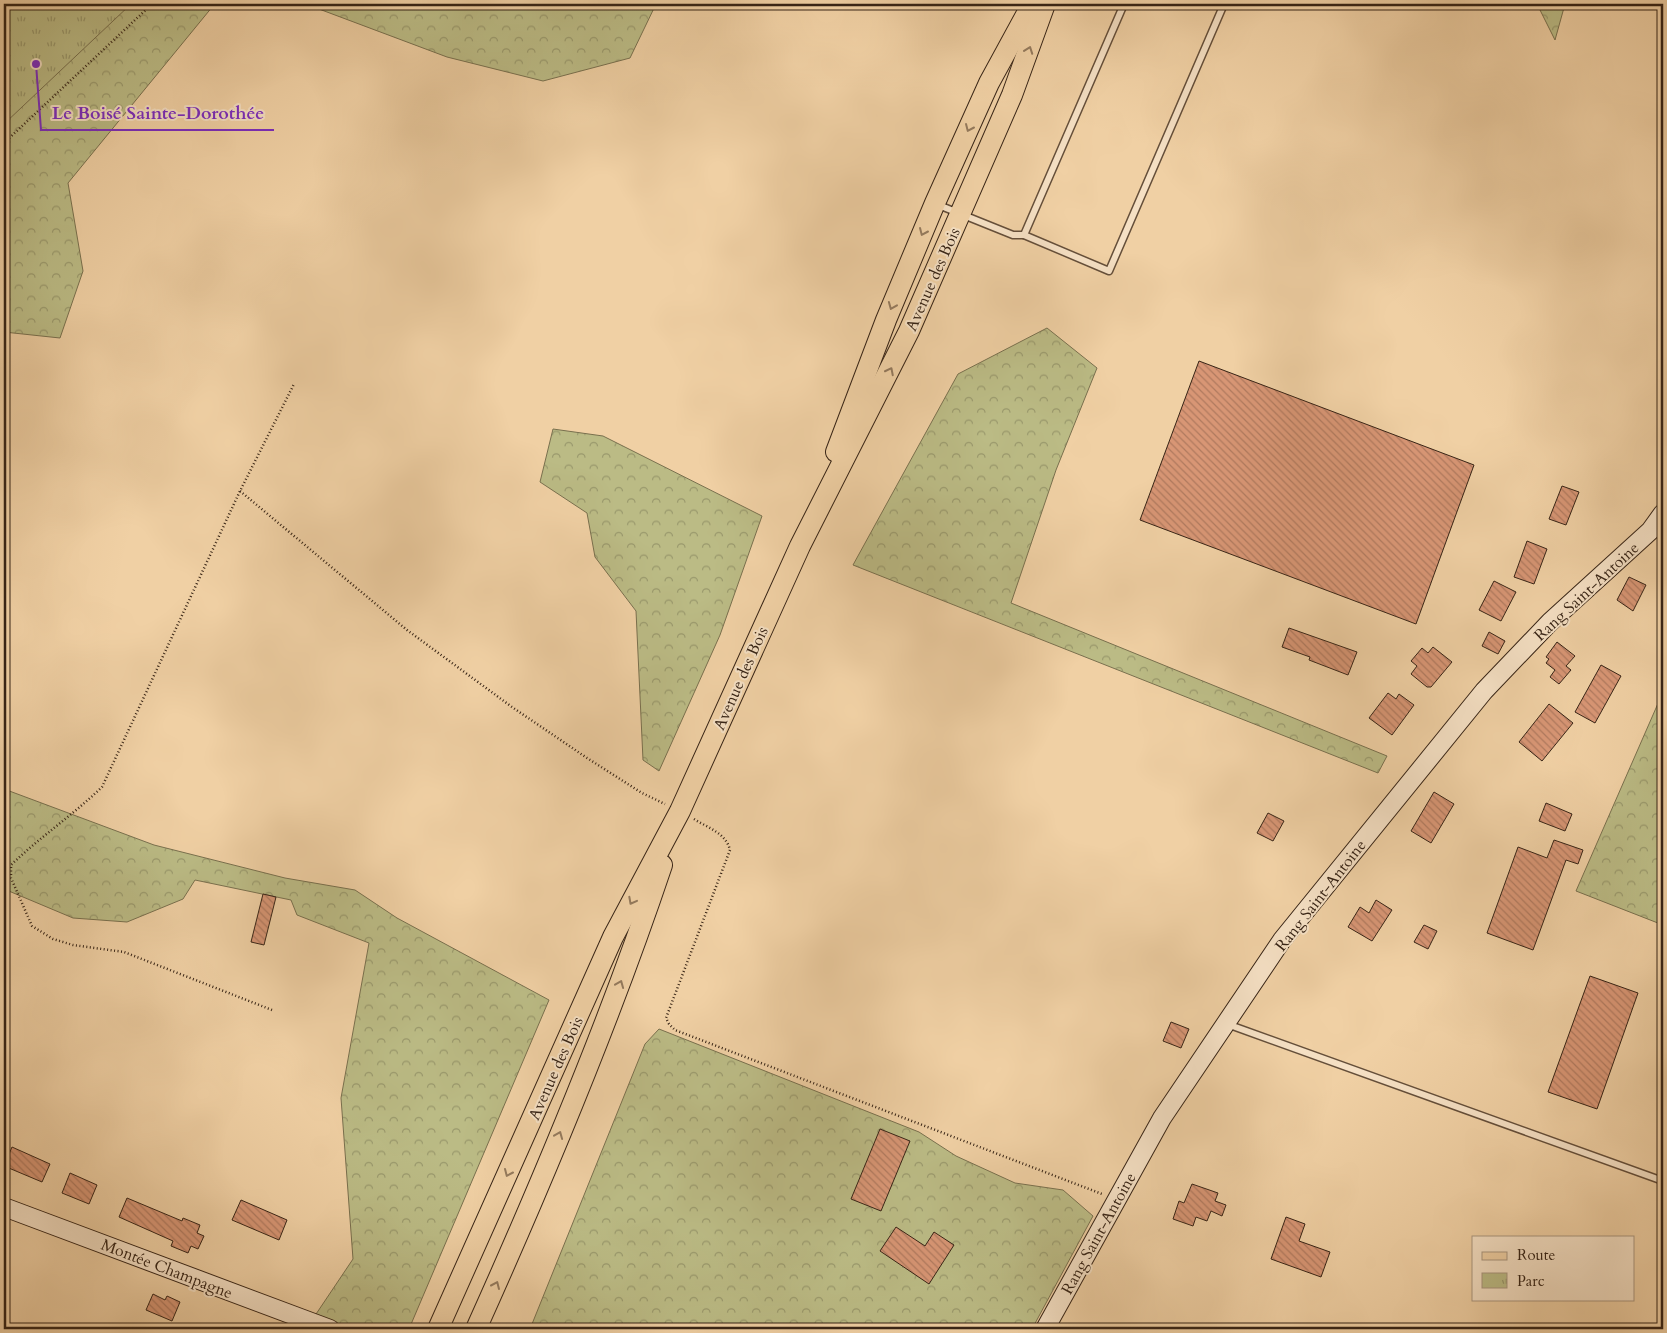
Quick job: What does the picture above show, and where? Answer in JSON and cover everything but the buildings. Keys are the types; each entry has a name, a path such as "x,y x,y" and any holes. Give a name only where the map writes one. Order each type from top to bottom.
{"main road":[{"name":"Avenue des Bois","path":"800,546 886,320 935,203 989,83 1032,4"},
{"name":"Avenue des Bois","path":"438,1329 613,937 680,812 800,546 910,331 1012,95 1046,4"},
{"name":"Avenue des Bois","path":"476,1329 533,1201 636,943 680,812"}],"street":[{"name":"Rang Saint-Antoine","path":"1045,1329 1162,1118 1282,940 1484,691 1550,622 1650,531 1663,513"},
{"name":"Montée Champagne","path":"4,1207 330,1329"}],"lane":[{"path":"1024,235 1124,4"},
{"path":"935,203 1012,235 1024,235 1109,271 1224,4"},
{"path":"1226,1024 1663,1181"}],"path":[{"path":"4,143 152,4"},
{"path":"272,1010 124,952 73,945 53,939 32,926 11,878 11,865 102,787 240,491 294,384"},
{"path":"240,491 407,630 512,706 642,793 680,812 722,836 728,842 730,850 666,1018 675,1030 1117,1200"}],"green space":[{"path":"4,4 656,4 630,58 543,81 447,57 311,6 213,6 68,183 83,271 60,338 4,332"},
{"path":"4,4 131,4 4,124"},
{"path":"1537,4 1565,4 1555,40"},
{"path":"1047,328 1097,368 1056,470 1011,603 1387,756 1378,773 853,565 958,374"},
{"path":"553,429 603,436 762,516 720,635 659,771 643,760 636,611 595,557 587,513 540,482"},
{"path":"1663,692 1663,925 1576,891"},
{"path":"4,789 154,845 285,878 355,890 397,918 549,1000 409,1329 306,1329 353,1259 341,1098 369,943 297,915 291,900 195,880 183,899 127,922 73,918 4,889"},
{"path":"659,1029 919,1132 956,1156 1015,1183 1063,1190 1093,1216 1032,1329 530,1329 645,1044"}],"place":[{"name":"Le Boisé Sainte-Dorothée","path":"36,64"}]}
